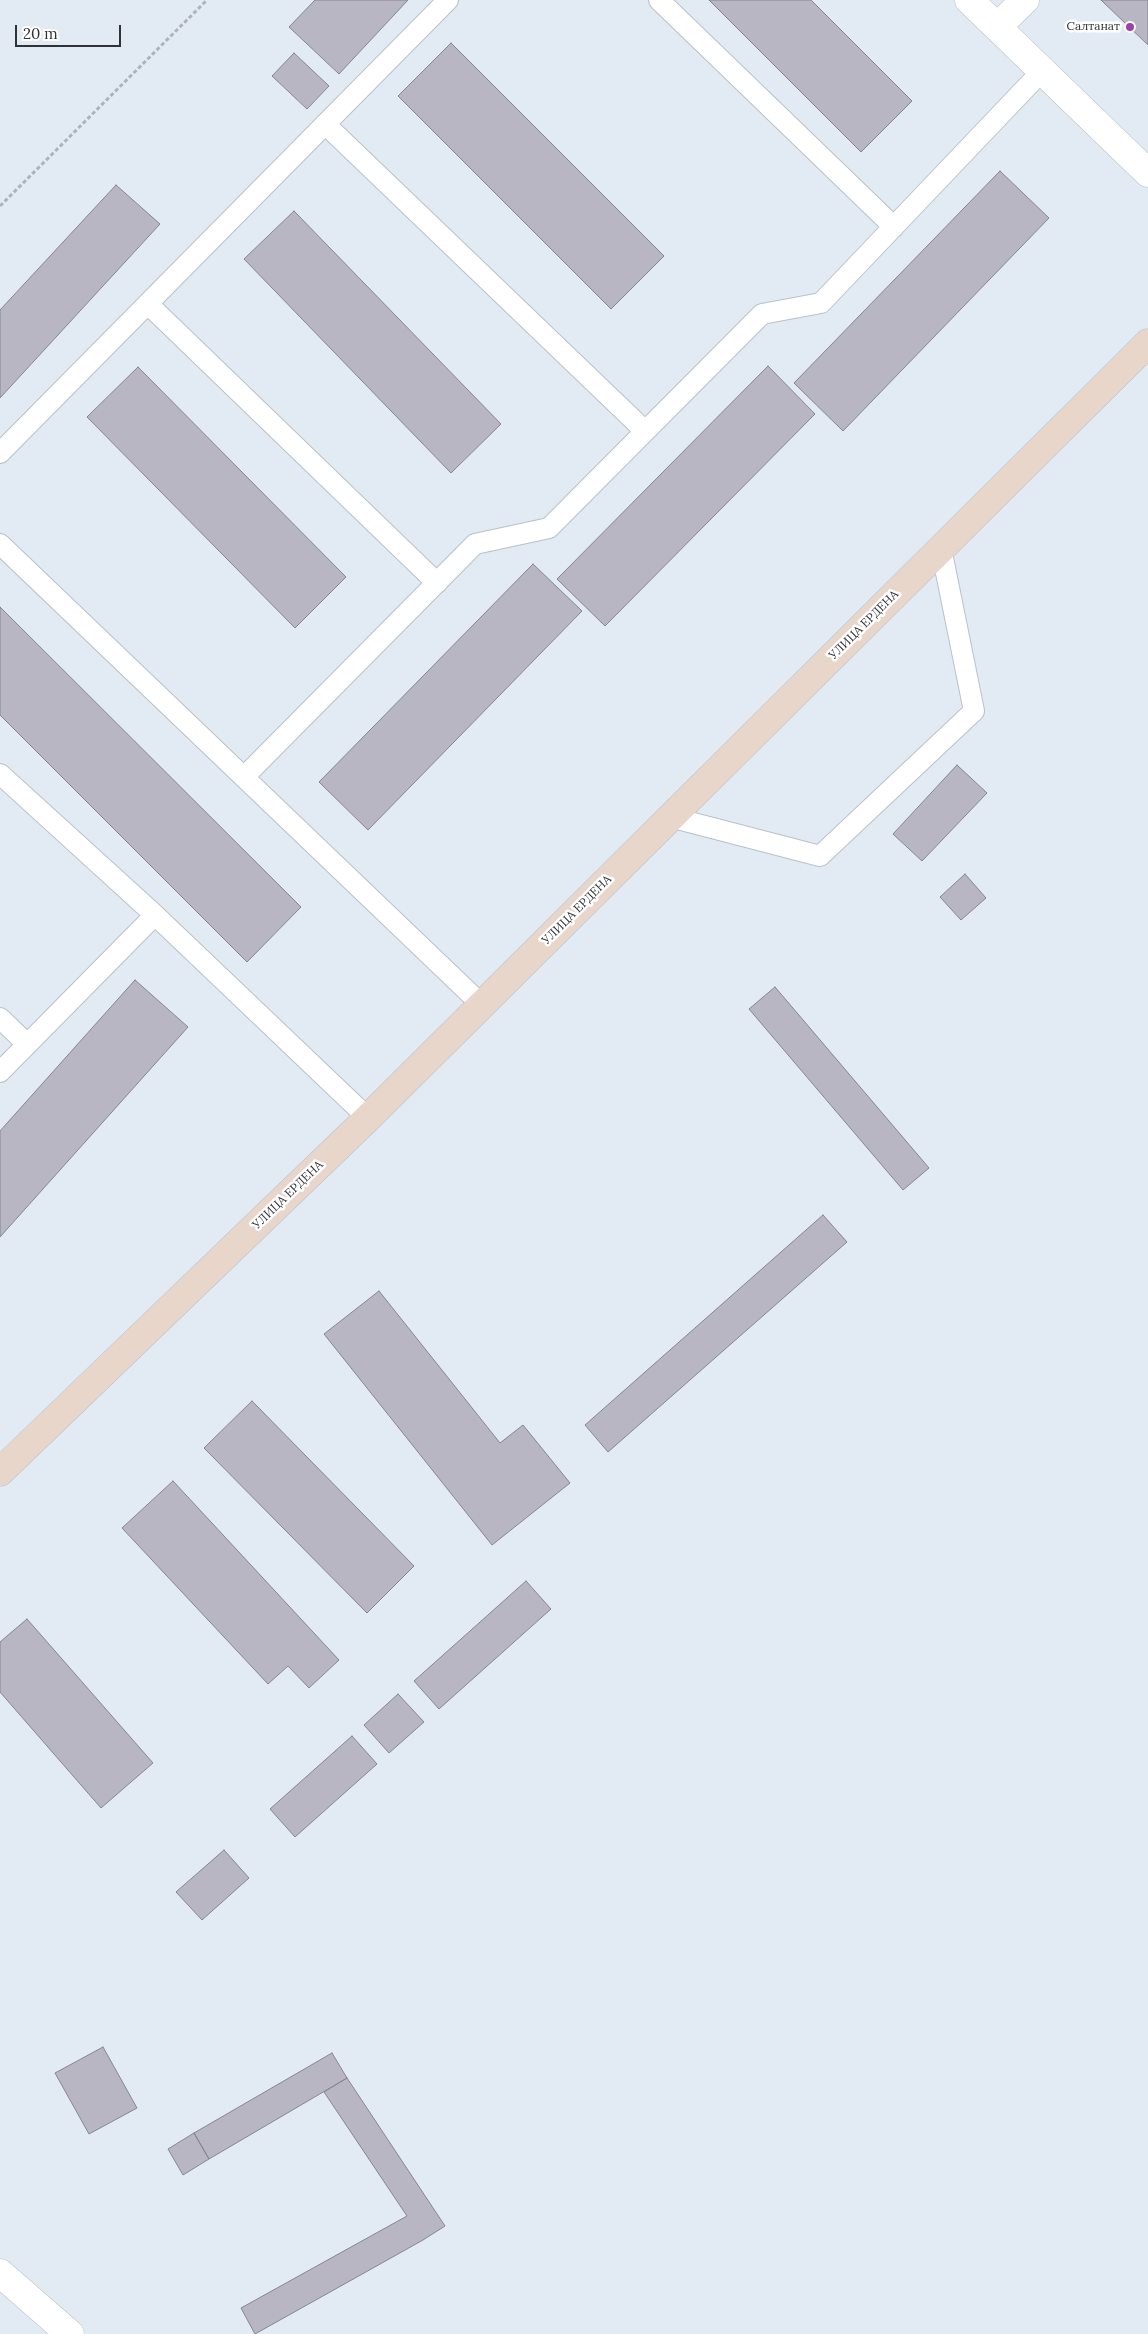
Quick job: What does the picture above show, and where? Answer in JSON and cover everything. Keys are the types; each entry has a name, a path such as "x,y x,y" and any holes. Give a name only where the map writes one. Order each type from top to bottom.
{"street":[{"path":"969,0 1148,172"},
{"path":"997,27 1025,0"},
{"name":"УЛИЦА ЕРДЕНА","path":"0,1472 368,1118 1148,343"},
{"path":"0,2273 70,2334"}],"lane":[{"path":"0,453 448,0"},
{"path":"659,0 894,227"},
{"path":"244,777 475,544 549,528 762,314 821,303 1042,71"},
{"path":"326,124 645,431"},
{"path":"148,304 437,583"},
{"path":"0,544 482,1004"},
{"path":"670,817 820,856 974,711 941,548"},
{"path":"0,774 155,914 368,1118"},
{"path":"0,1072 155,914"},
{"path":"0,1018 27,1044"}],"path":[{"path":"0,206 207,0"}],"building":[{"path":"315,0 408,0 339,74 289,27"},
{"path":"709,0 811,0 912,101 861,152"},
{"path":"1101,0 1148,0 1148,45"},
{"path":"451,43 664,256 611,309 398,96"},
{"path":"294,53 329,86 307,109 272,76"},
{"path":"1000,171 1049,218 843,431 794,383"},
{"path":"116,185 160,224 0,398 0,310"},
{"path":"294,211 501,424 451,473 244,259"},
{"path":"768,366 815,414 605,626 557,579"},
{"path":"138,367 346,577 295,628 87,417"},
{"path":"533,564 582,611 368,830 319,782"},
{"path":"0,607 301,907 247,962 0,715"},
{"path":"957,765 987,793 922,861 893,834"},
{"path":"965,874 986,898 961,920 940,897"},
{"path":"135,980 188,1027 0,1237 0,1131"},
{"path":"775,987 929,1168 903,1190 749,1009"},
{"path":"823,1215 847,1242 608,1452 585,1425"},
{"path":"379,1291 500,1443 523,1425 570,1483 492,1545 324,1334"},
{"path":"252,1401 414,1566 367,1613 204,1448"},
{"path":"173,1481 339,1660 309,1688 288,1666 268,1684 122,1528"},
{"path":"526,1581 551,1609 439,1709 414,1681"},
{"path":"27,1619 153,1763 101,1808 0,1692 0,1642"},
{"path":"398,1694 424,1722 389,1753 364,1725"},
{"path":"352,1736 377,1764 295,1837 270,1809"},
{"path":"224,1850 249,1878 202,1920 176,1892"},
{"path":"103,2047 137,2108 89,2134 55,2073"},
{"path":"332,2053 347,2078 209,2159 194,2133"},
{"path":"347,2078 445,2226 255,2334 241,2308 407,2216 324,2092"},
{"path":"194,2133 209,2159 183,2175 168,2149"}],"place":[{"name":"Салтанат","path":"1130,27"}]}
